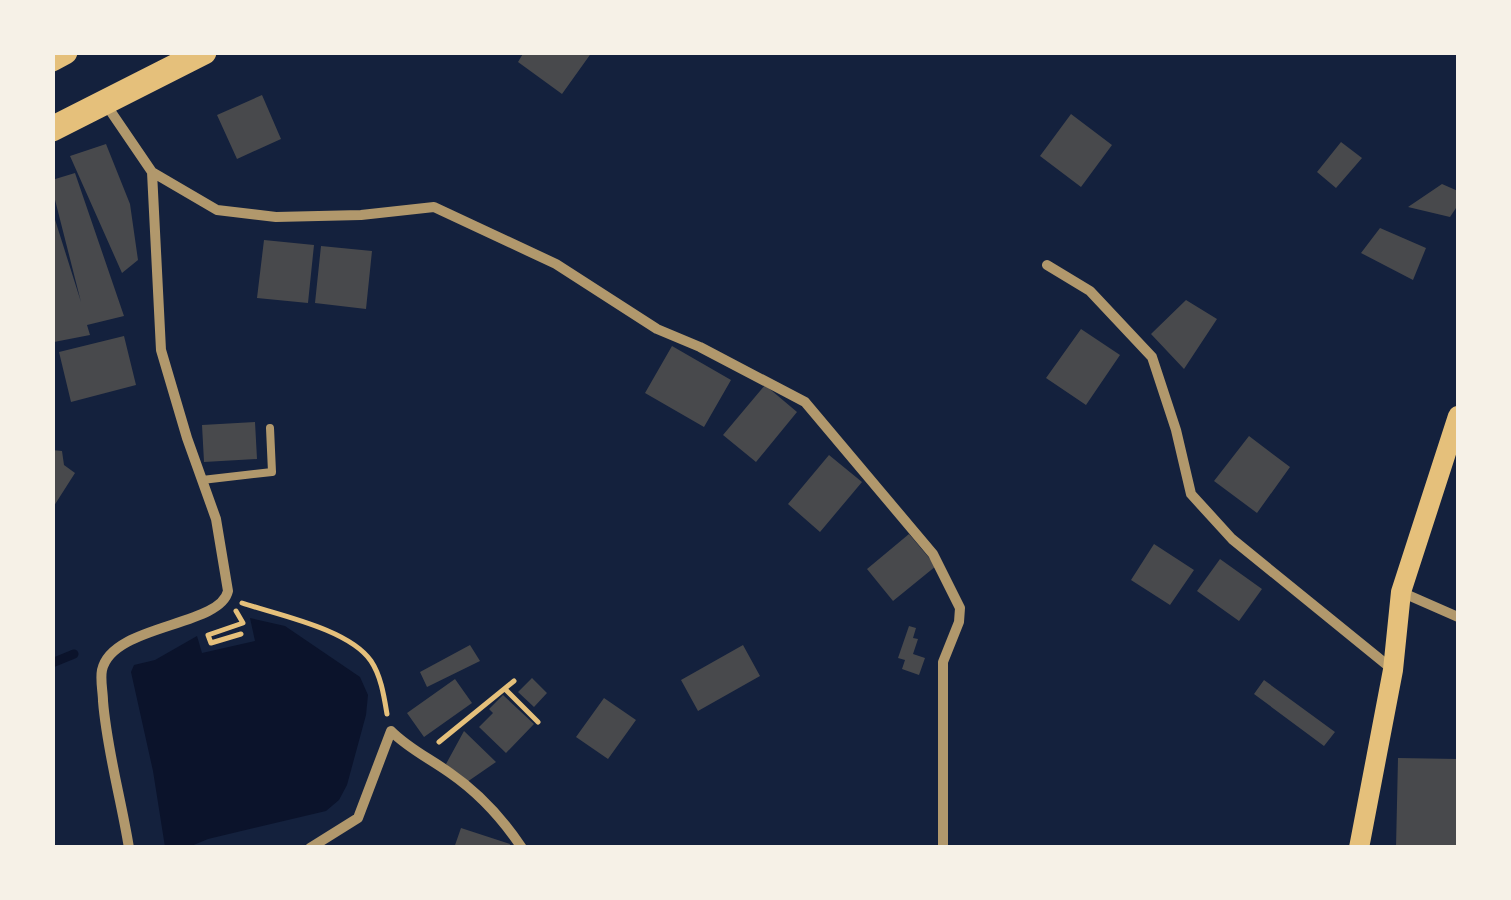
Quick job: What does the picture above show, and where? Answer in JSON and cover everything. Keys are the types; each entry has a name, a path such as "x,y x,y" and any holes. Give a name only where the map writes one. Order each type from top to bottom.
{"main road":[{"path":"52,59 65,52"},
{"path":"52,129 204,52"},
{"path":"1359,848 1393,670 1401,592 1458,416"}],"street":[{"path":"106,102 152,172 217,210 276,218 434,207 556,264 657,329 805,402 933,554 960,608 959,622 942,662 943,848"},
{"path":"129,848 106,739 101,672 108,655 122,643 177,624 226,598 216,520 161,350 152,172"},
{"path":"1047,266 1090,291 1152,357 1176,430 1191,494 1232,539 1393,670"},
{"path":"1401,592 1458,617"},
{"path":"310,848 358,818 391,731 410,750 449,772 478,795 506,823 522,848"},
{"path":"383,753 410,750"}],"lane":[{"path":"202,480 272,472 270,428"}],"path":[{"path":"226,598 330,633 362,651 380,680 391,731"},
{"path":"240,614 243,623 208,635 211,642 241,634"},
{"path":"410,750 430,750 514,680"},
{"path":"505,689 538,722"}],"water":[{"path":"250,618 285,626 360,677 368,695 366,715 347,785 339,800 326,811 189,847 165,847 131,672 134,665 155,660 197,636 202,653 255,641"}],"building":[{"path":"524,52 592,52 562,94 518,62"},
{"path":"262,95 281,139 237,159 217,115"},
{"path":"1071,114 1112,145 1081,187 1040,156"},
{"path":"1341,142 1362,158 1336,188 1317,172"},
{"path":"106,144 130,204 138,260 122,273 70,156"},
{"path":"75,173 124,316 87,325 90,335 54,342 52,210 81,302 52,180"},
{"path":"1442,184 1458,191 1458,205 1450,217 1408,207"},
{"path":"1380,228 1426,248 1413,280 1361,253"},
{"path":"264,240 314,245 308,303 257,298"},
{"path":"321,246 372,251 366,309 315,303"},
{"path":"1186,300 1217,319 1184,369 1151,334"},
{"path":"1081,329 1120,355 1086,405 1046,378"},
{"path":"124,336 136,385 71,402 59,352"},
{"path":"672,346 731,380 704,427 645,393"},
{"path":"765,385 797,412 756,462 723,435"},
{"path":"255,422 257,459 204,462 202,425"},
{"path":"1249,436 1290,467 1257,513 1214,481"},
{"path":"52,450 62,451 64,465 75,473 52,509"},
{"path":"829,455 862,482 820,532 788,504"},
{"path":"909,534 936,566 893,601 867,569"},
{"path":"1154,544 1194,570 1170,605 1131,580"},
{"path":"1220,559 1262,589 1239,621 1197,591"},
{"path":"909,626 916,628 913,638 918,639 913,654 925,658 919,675 902,669 905,660 898,658"},
{"path":"470,645 480,661 427,687 420,672"},
{"path":"743,645 760,676 698,711 681,680"},
{"path":"532,678 547,693 534,707 518,692"},
{"path":"455,679 472,703 424,737 407,713"},
{"path":"1264,680 1335,732 1324,746 1254,694"},
{"path":"503,695 534,724 506,753 479,727"},
{"path":"604,698 636,720 608,759 576,737"},
{"path":"464,731 496,762 467,782 446,764"},
{"path":"1398,758 1458,759 1458,848 1396,848"},
{"path":"461,828 510,844 509,848 454,848"}],"waterway":[{"path":"52,663 74,654"}]}
